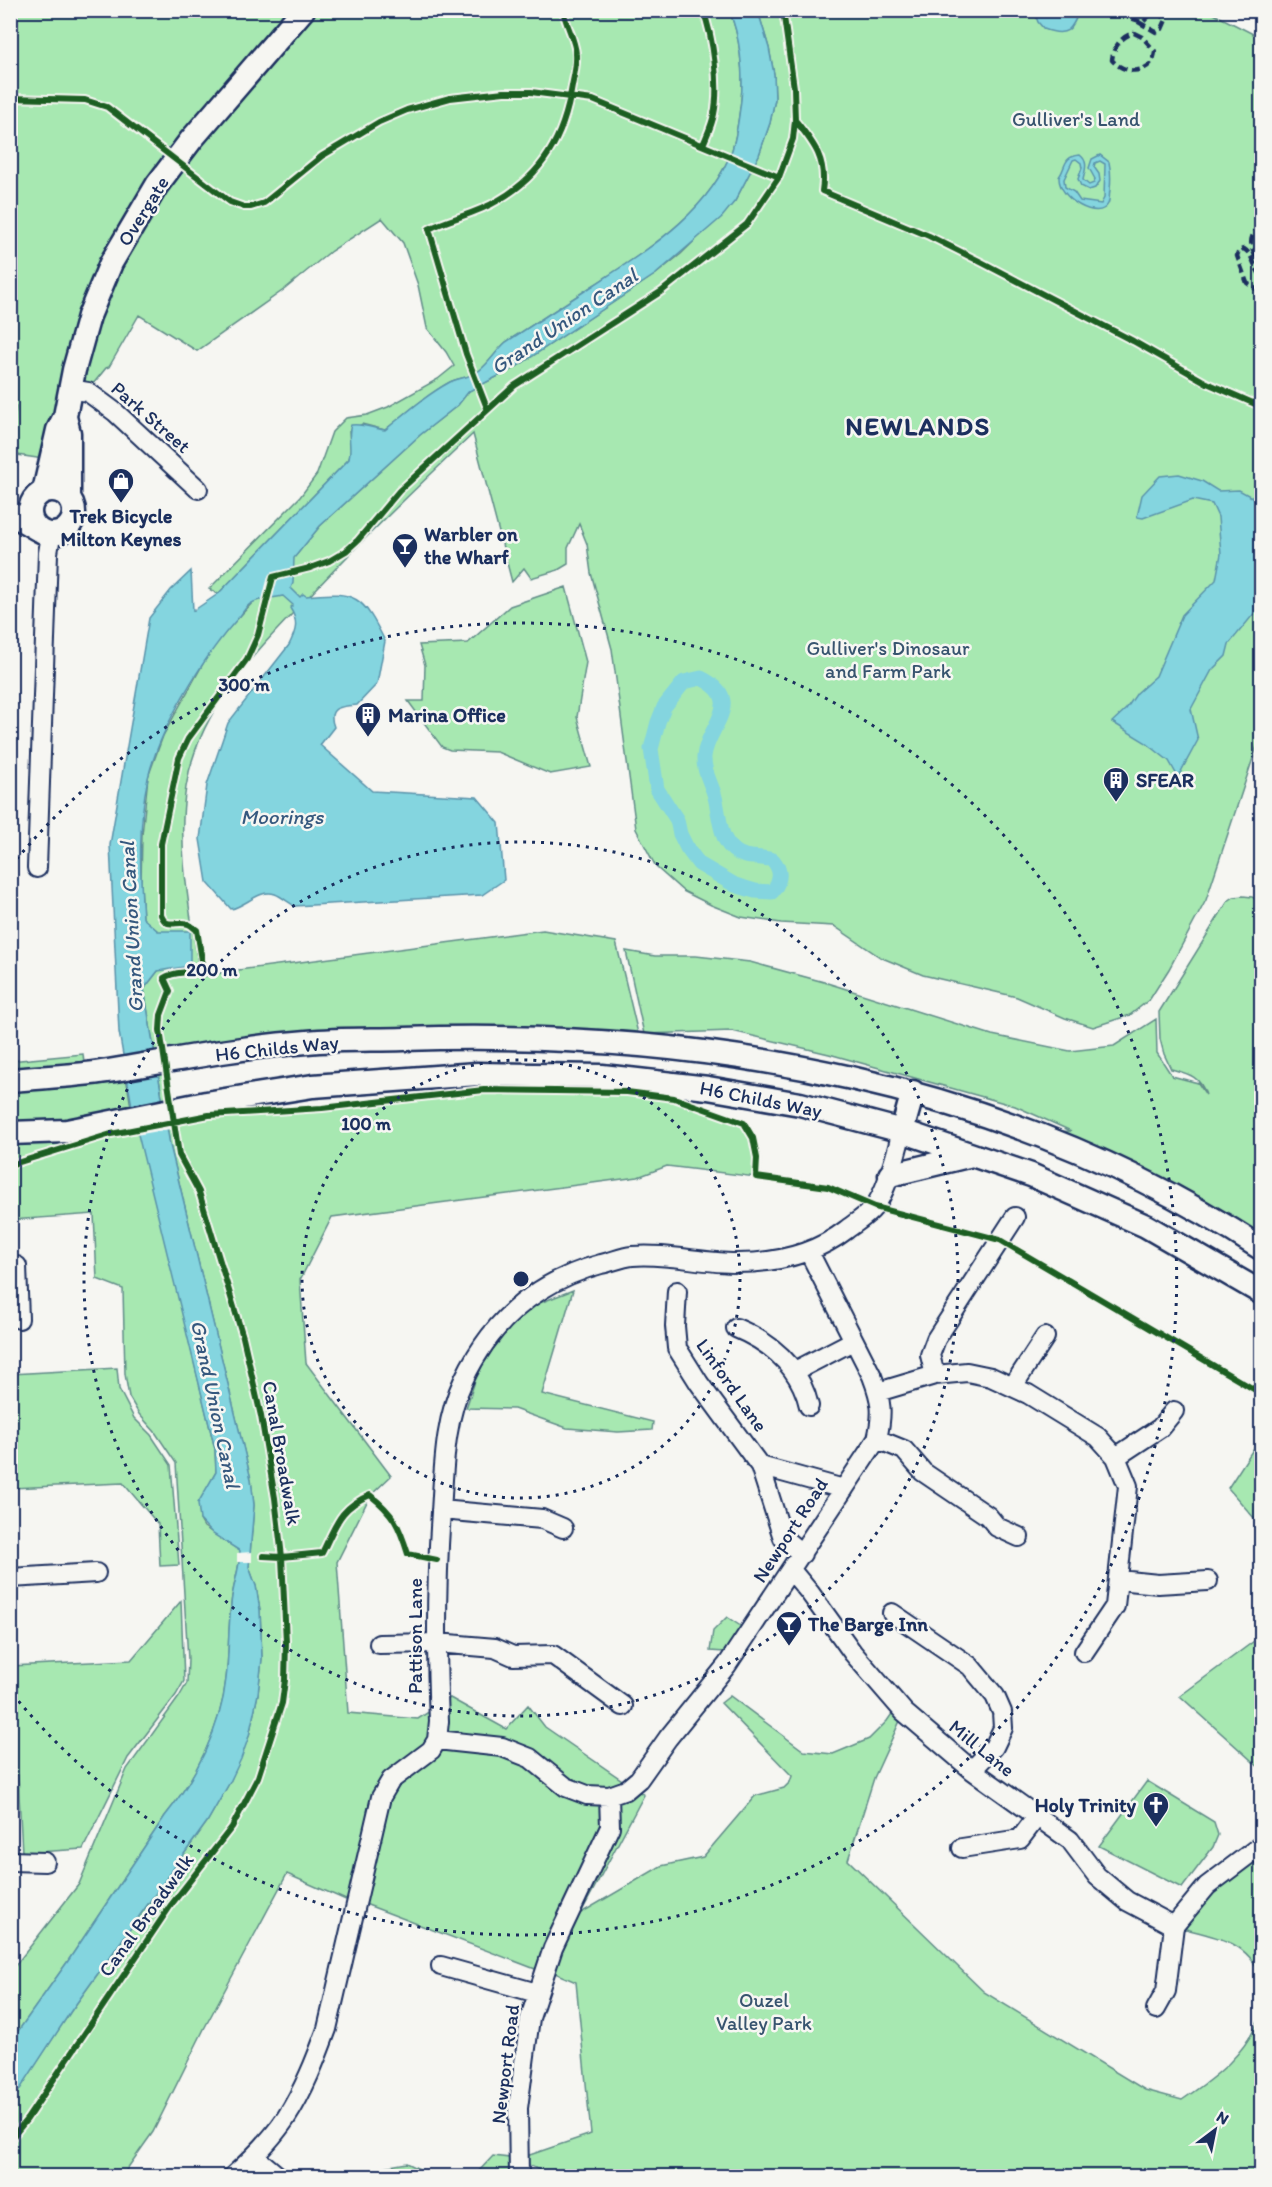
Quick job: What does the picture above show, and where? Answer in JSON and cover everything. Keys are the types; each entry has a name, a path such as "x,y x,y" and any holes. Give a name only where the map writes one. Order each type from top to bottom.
{"street":[{"name":"Overgate","path":"41,493 58,429 65,416 89,316 111,263 157,185 191,140 303,10"},
{"name":"Park Street","path":"70,389 88,392 115,412 198,489"},
{"name":"Overgate","path":"65,416 69,433 69,497"},
{"path":"10,505 21,503 41,493 57,490 69,497 74,508 73,521 64,531 44,532 10,513"},
{"path":"37,868 48,553 44,532 32,522 30,508 41,493"},
{"name":"H6 Childs Way","path":"10,1080 106,1071 199,1055 307,1042 478,1036 627,1044 806,1067 913,1092 1035,1132 1164,1191 1262,1249"},
{"name":"H6 Childs Way","path":"10,1133 67,1131 206,1103 313,1086 477,1074 602,1076 708,1088 800,1104 902,1131 1030,1175 1146,1226 1262,1293"},
{"path":"902,1131 913,1092"},
{"name":"Pattison Lane","path":"437,1740 439,1721 437,1560 443,1463 450,1420 463,1380 486,1341 509,1314 540,1289 576,1271 630,1256 680,1257 736,1263 772,1260 809,1252 831,1242 875,1207 890,1175 902,1131"},
{"path":"890,1175 973,1155"},
{"path":"935,1376 930,1355 936,1339 1015,1217"},
{"name":"Newport Road","path":"519,2176 518,2108 530,2018 553,1948 610,1827 609,1796 626,1790 639,1779 668,1738 727,1665 877,1439 882,1416 878,1392 809,1252"},
{"path":"17,1266 14,1293 19,1319"},
{"name":"Linford Lane","path":"677,1291 675,1326 677,1348 699,1383 760,1466 783,1538 802,1554"},
{"path":"736,1328 755,1336 795,1371 805,1390 808,1406"},
{"path":"1013,1386 1045,1337"},
{"path":"795,1371 854,1341"},
{"path":"878,1392 935,1376 967,1372 991,1377 1013,1386 1098,1437 1116,1457 1128,1486 1115,1606 1084,1652"},
{"path":"1116,1457 1160,1428 1174,1412"},
{"path":"877,1439 904,1450 923,1472 988,1516 997,1527 1018,1537"},
{"path":"760,1466 844,1489"},
{"path":"441,1510 542,1519 563,1528"},
{"name":"Mill Lane","path":"791,1570 853,1653 898,1705 972,1770 1036,1818 1070,1840 1097,1876 1127,1901 1174,1926"},
{"path":"10,1578 96,1573"},
{"path":"1119,1580 1158,1584 1208,1581"},
{"path":"892,1613 970,1666 995,1696 1002,1712 1004,1728 994,1747 972,1770"},
{"path":"379,1644 437,1642 495,1648 513,1656 553,1655 623,1706"},
{"path":"233,2176 254,2156 286,2118 314,2066 327,2029 381,1797 391,1780 431,1750 437,1740 502,1747 530,1758 566,1787 587,1795 609,1796"},
{"path":"962,1848 1020,1839 1036,1818"},
{"path":"1156,2009 1166,1991 1174,1926 1207,1886 1260,1846"},
{"path":"10,1861 45,1862"},
{"name":"Newport Road","path":"441,1966 537,1993"},
{"path":"254,2156 278,2176"}],"green space":[{"path":"10,11 729,11 736,31 741,67 742,90 739,119 732,150 722,172 708,193 674,228 635,258 506,342 477,373 454,380 441,387 385,430 362,424 349,431 351,451 349,459 218,594 209,589 300,497 317,474 332,432 346,418 367,415 388,407 438,379 454,366 427,328 418,285 403,243 382,218 331,251 285,289 197,351 139,315 109,367 72,410 50,460 11,454 16,407 10,401"},
{"path":"758,11 1208,11 1261,38 1261,734 1206,900 1150,999 1130,1015 1093,1027 1065,1018 1017,997 923,975 880,957 834,926 781,923 741,917 683,891 656,867 636,829 612,649 591,573 587,544 579,524 568,548 568,564 558,570 531,578 524,568 512,582 473,434 375,528 255,654 219,703 204,729 193,757 183,810 186,882 200,977 543,930 616,942 641,1046 479,1036 165,1060 173,1122 209,1115 322,1108 484,1090 627,1092 674,1098 744,1123 753,1138 757,1158 756,1177 667,1166 638,1177 332,1217 300,1280 306,1363 391,1476 370,1496 337,1562 348,1713 418,1719 450,1698 506,1729 528,1705 545,1727 644,1795 581,1913 661,1866 703,1857 755,1796 784,1788 790,1782 792,1776 721,1703 730,1696 804,1751 833,1754 869,1739 887,1721 898,1705 904,1712 874,1778 848,1860 984,1992 1145,2090 1182,2100 1229,2064 1247,2042 1261,2015 1261,2176 551,2176 519,2160 519,2176 464,2176 477,2173 493,2156 518,2159 591,2134 576,1982 550,1971 578,1918 538,1970 357,1901 355,1904 287,1874 205,2027 153,2132 122,2176 11,2176 10,2103 71,2011 207,1822 230,1782 249,1736 258,1694 262,1658 260,1610 256,1586 249,1567 254,1505 251,1480 170,1145 144,989 158,971 158,931 143,919 141,885 142,835 148,777 163,736 209,653 320,526 420,435 458,405 469,391 516,367 656,274 681,254 735,201 759,155 775,99 774,74 769,48"},
{"path":"566,587 586,662 577,717 591,767 550,774 497,752 450,750 442,747 408,701 424,701 425,665 419,645 468,643 510,606"},
{"path":"1243,896 1262,902 1261,1249 1035,1132 1071,1131 1015,1106 829,1054 732,1031 644,1034 626,951 655,956 696,956 750,962 824,982 992,1035 1070,1051 1114,1046 1156,1019 1157,1053 1172,1076 1198,1083 1206,1095 1197,1080 1188,1074 1171,1069 1160,1039 1159,1012 1228,901 1234,897"},
{"path":"83,1054 84,1063 11,1072 10,1061"},
{"path":"126,1077 131,1107 71,1119 11,1123 10,1089"},
{"path":"133,1119 139,1133 215,1449 216,1472 199,1503 200,1520 204,1527 240,1551 229,1624 226,1679 219,1716 205,1752 186,1786 11,2041 11,1971 79,1884 127,1769 187,1683 188,1659 176,1463 129,1397 125,1374 123,1289 97,1279 94,1214 11,1220 11,1133"},
{"path":"573,1290 542,1394 653,1422 652,1430 618,1432 567,1428 514,1409 466,1408 479,1369 497,1336 532,1306"},
{"path":"117,1368 119,1389 134,1418 151,1435 171,1465 179,1565 160,1566 158,1524 123,1483 11,1488 11,1374"},
{"path":"1261,1437 1261,1526 1228,1488"},
{"path":"181,1601 184,1681 128,1758 83,1849 22,1853 18,1775 11,1775 11,1666 131,1660"},
{"path":"727,1617 742,1627 739,1637 725,1652 710,1651 713,1631"},
{"path":"1261,1636 1261,1769 1180,1696"},
{"path":"1147,1781 1214,1822 1218,1835 1213,1847 1182,1888 1099,1846"},
{"path":"1261,1843 1261,1976 1254,1963 1236,1946 1213,1936 1174,1926"},
{"path":"407,2163 433,2176 369,2176 384,2167"}],"water":[{"path":"1034,10 1079,11 1071,27 1059,33 1044,29 1038,22"},
{"path":"729,11 758,11 769,48 774,74 775,99 759,155 735,201 722,217 656,274 516,367 469,391 458,405 420,435 320,526 294,558 291,588 300,597 303,594 306,596 337,594 356,600 371,615 385,641 377,684 357,705 337,708 334,711 332,720 334,727 320,745 372,791 477,797 499,823 504,880 482,895 295,906 269,893 231,909 207,882 200,839 207,785 228,723 289,645 295,626 290,608 293,605 283,596 258,600 250,604 226,632 185,692 154,758 148,778 141,830 143,918 158,931 190,931 190,966 158,971 144,989 170,1145 251,1479 254,1505 249,1567 256,1586 260,1610 262,1659 258,1694 249,1736 230,1782 207,1822 71,2011 11,2103 11,2041 176,1802 205,1752 219,1716 223,1697 232,1598 240,1558 240,1551 213,1534 200,1520 198,1503 216,1472 215,1449 134,1118 119,1032 110,845 149,618 171,590 191,571 193,611 218,594 349,459 351,425 385,430 441,387 454,380 477,373 506,342 655,244 692,211 722,172 737,132 742,90 741,67 736,31"},
{"path":"1080,155 1085,160 1083,180 1089,185 1094,183 1095,179 1089,168 1092,159 1100,155 1109,162 1111,179 1109,199 1103,209 1088,209 1080,206 1065,193 1060,185 1059,177 1068,160","holes":["1076,159 1081,163 1082,168 1078,179 1081,186 1089,190 1095,188 1100,181 1099,174 1094,167 1095,163 1100,161 1105,164 1104,198 1101,204 1080,201 1074,192 1065,187 1064,179 1073,160"]},
{"path":"1179,474 1202,481 1218,491 1239,490 1261,502 1261,605 1229,644 1226,656 1212,670 1191,709 1198,740 1178,777 1169,761 1145,742 1112,722 1126,709 1137,693 1156,676 1182,615 1216,580 1221,554 1218,517 1212,504 1193,500 1143,518 1137,517 1142,495 1160,476"}],"pier":[{"path":"476,369 484,386 476,390 469,373"},
{"path":"166,1104 170,1129 136,1135 132,1119"},
{"path":"252,1552 252,1562 237,1562 237,1553"}],"waterway":[{"path":"701,678 715,687 722,696 721,715 706,746 704,757 722,832 725,840 736,852 745,856 773,860 778,868 779,876 772,892 755,891 735,885 699,864 687,848 680,834 677,820 657,789 651,749 658,722 664,707 684,682 701,678"}],"railway":[{"path":"1121,10 1130,18 1143,22 1149,16 1148,10"},
{"path":"1134,10 1135,20 1156,32 1162,29 1166,20 1158,10"},
{"path":"1134,33 1142,37 1155,51 1153,59 1144,68 1124,69 1112,60 1114,51 1118,43 1134,33"},
{"path":"1256,257 1251,243 1255,231 1262,223"},
{"path":"1262,276 1247,252 1244,249 1239,250 1237,256 1247,283 1262,293"}],"cycle path":[{"path":"487,408 466,354 429,229 481,209 513,191 539,167 549,153 563,122 576,66 575,48 563,10"},
{"path":"703,10 712,47 716,76 716,103 703,145"},
{"name":"Canal Broadwalk","path":"10,2140 27,2119 171,1905 232,1827 258,1777 282,1703 285,1680 286,1642 282,1557 261,1416 243,1337 199,1192 179,1155 160,1030 161,1015 170,991 164,978 194,971 203,966 197,930 188,924 166,922 161,915 161,844 179,758 188,739 247,659 258,635 273,577 310,568 346,551 399,491 514,386 662,291 747,224 779,177 793,139 794,88 783,10"},
{"path":"10,98 85,100 107,107 230,202 244,207 264,203 322,156 379,122 407,110 450,98 504,92 531,92 593,100 779,177"},
{"path":"795,120 818,152 823,170 822,191 929,236 1133,341 1207,383 1262,407"},
{"path":"10,1165 111,1134 209,1115 322,1108 484,1090 627,1092 674,1098 744,1123 753,1138 757,1158 756,1177 828,1187 875,1207 1000,1240 1262,1394"},
{"path":"263,1556 282,1557 322,1553 340,1518 351,1506 370,1495 385,1508 395,1521 408,1554 437,1560"}],"place":[{"name":"Trek Bicycle Milton Keynes","path":"121,504"},
{"name":"Warbler on the Wharf","path":"405,569"},
{"name":"Marina Office","path":"368,738"},
{"name":"SFEAR","path":"1116,803"},
{"name":"The Barge Inn","path":"789,1647"},
{"name":"Holy Trinity","path":"1156,1828"}],"district":[{"name":"NEWLANDS","path":"918,426"}],"park label":[{"name":"Gulliver's Land","path":"1076,119"},
{"name":"Gulliver's Dinosaur and Farm Park","path":"888,660"},
{"name":"Ouzel Valley Park","path":"764,2012"}],"water label":[{"name":"Grand Union Canal","path":"564,321"},
{"name":"Moorings","path":"282,816"},
{"name":"Grand Union Canal","path":"131,927"},
{"name":"Grand Union Canal","path":"216,1404"}]}
